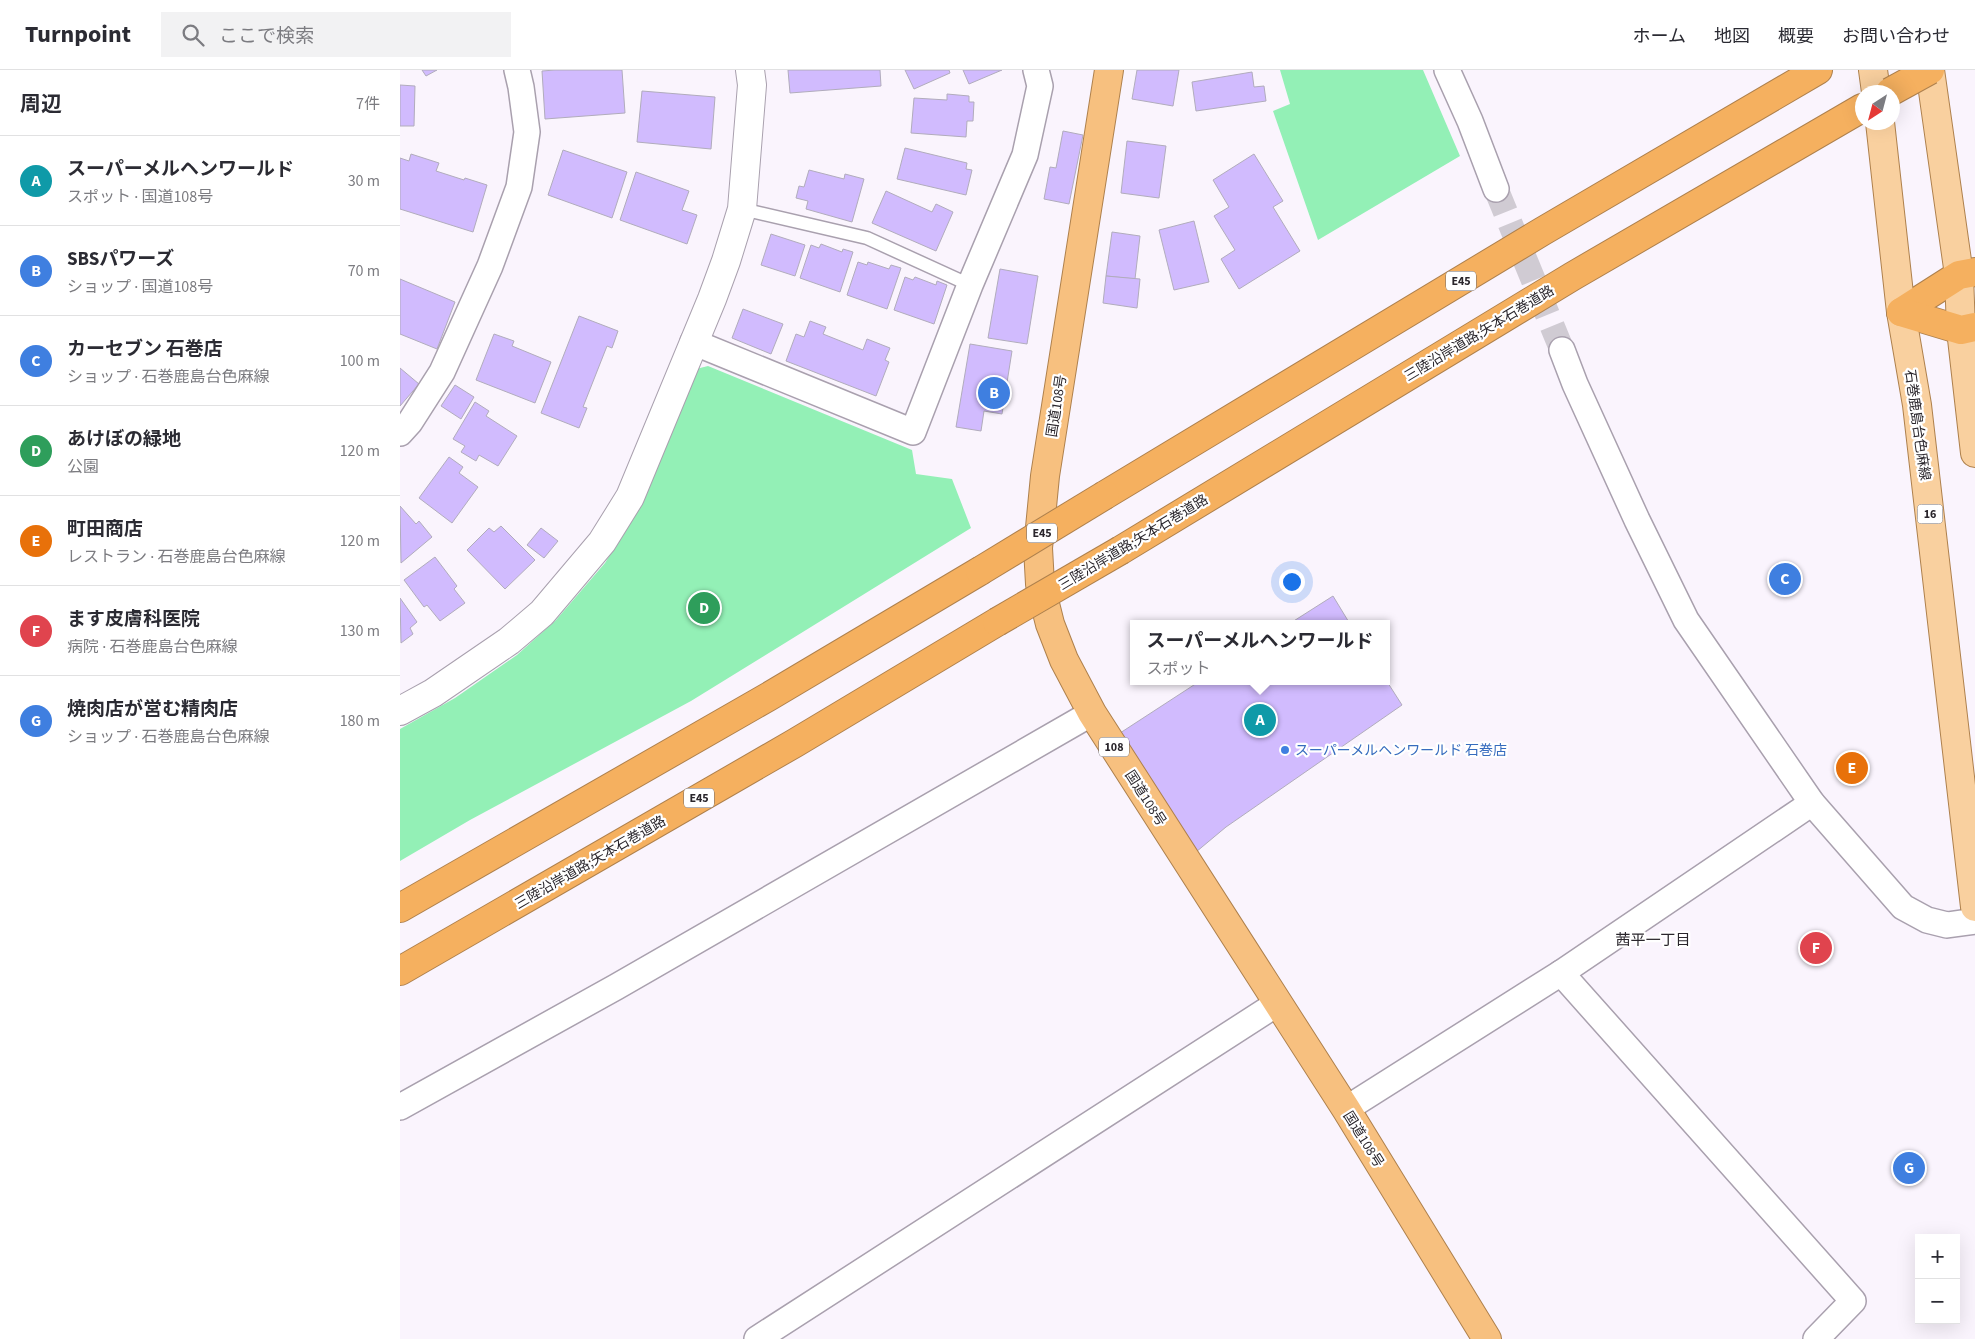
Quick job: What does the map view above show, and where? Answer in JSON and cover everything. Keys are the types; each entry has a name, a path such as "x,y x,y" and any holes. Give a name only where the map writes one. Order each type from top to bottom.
{"highway":[{"name":"国道108号","path":"1109,70 1045,476 1038,548 1040,584 1050,624 1064,660 1092,713 1346,1109 1487,1339"},
{"name":"E45","path":"400,908 759,702 980,571 1543,231 1818,70"},
{"path":"1900,86 1930,70"},
{"name":"三陸沿岸道路;矢本石巻道路","path":"400,971 760,763 1121,550 1572,276 1855,112"},
{"path":"1901,312 1967,273"},
{"path":"1901,312 1968,328"}],"main road":[{"path":"1874,70 1875,85"},
{"path":"1930,70 1967,273 1975,453"},
{"name":"石巻鹿島台色麻線","path":"1881,130 1901,312 1917,405 1975,907"}],"street":[{"path":"400,433 410,422 442,372 490,266 519,187 527,132 517,70"},
{"path":"400,711 433,693 509,641 542,613 602,542 630,497 726,262 742,209 752,85 750,70"},
{"path":"693,342 913,432 970,285 1025,155 1040,86 1036,70"},
{"path":"1447,70 1470,121 1496,189"},
{"path":"1562,350 1575,384 1637,520 1686,620 1812,803 1903,907 1927,920 1947,925 1975,921"},
{"path":"400,1107 616,987 1092,713"},
{"path":"1346,1109 1562,973 1812,803"},
{"path":"1562,973 1853,1301 1816,1339"},
{"path":"757,1339 1278,1003"}],"lane":[{"path":"742,209 868,238 970,285"}],"green space":[{"path":"1280,70 1423,70 1460,156 1318,240 1273,111 1290,104"},
{"path":"708,366 912,450 916,474 952,479 971,528 691,701 470,820 400,861 400,729 455,698 517,655 556,620 605,563 646,496 696,369"}],"building":[{"path":"422,70 437,70 426,76"},
{"path":"622,70 625,113 545,119 542,71"},
{"path":"788,70 880,70 881,86 790,93"},
{"path":"905,70 949,70 950,73 914,89"},
{"path":"963,70 1002,70 969,84"},
{"path":"1137,70 1179,70 1173,106 1132,99"},
{"path":"1252,72 1254,87 1264,86 1266,101 1196,111 1192,82"},
{"path":"400,85 415,86 414,126 400,126"},
{"path":"642,91 715,97 711,149 637,142"},
{"path":"947,94 969,96 969,102 974,102 973,121 967,121 966,137 911,133 914,98 947,100"},
{"path":"1063,131 1083,135 1069,204 1044,199 1050,167 1056,168"},
{"path":"1127,141 1166,146 1159,198 1121,193"},
{"path":"905,148 967,163 966,169 972,170 966,195 897,179"},
{"path":"563,150 627,172 612,218 548,195"},
{"path":"411,154 439,163 436,171 487,185 473,232 400,209 400,158 409,161"},
{"path":"1254,154 1283,201 1273,207 1300,251 1239,289 1221,259 1235,250 1214,216 1229,207 1213,180"},
{"path":"809,170 844,179 845,174 864,179 852,222 806,209 808,201 796,198 799,186 804,187"},
{"path":"636,172 689,191 682,210 697,215 687,244 620,220"},
{"path":"886,191 932,212 936,204 953,212 936,251 872,223"},
{"path":"1194,221 1209,282 1174,290 1159,230"},
{"path":"1112,232 1140,236 1135,279 1106,276"},
{"path":"771,234 805,245 795,276 761,265"},
{"path":"821,244 842,252 843,249 853,252 840,292 800,278 811,245 819,248"},
{"path":"858,262 867,265 868,262 889,269 891,265 901,268 887,309 847,295"},
{"path":"1000,269 1038,276 1027,344 988,338"},
{"path":"1106,276 1140,279 1137,308 1103,303"},
{"path":"905,277 913,280 915,277 936,285 937,281 947,285 934,324 894,310"},
{"path":"400,279 455,302 437,349 400,334"},
{"path":"743,309 783,324 771,354 732,338"},
{"path":"579,316 618,331 612,348 607,346 583,407 587,408 579,428 541,413"},
{"path":"810,321 826,327 823,334 863,350 867,339 890,348 885,360 889,362 876,396 786,361 796,334 804,337"},
{"path":"494,334 514,341 512,346 551,362 535,403 476,380"},
{"path":"970,344 1012,351 1002,414 984,411 981,431 956,427"},
{"path":"400,368 419,384 400,406"},
{"path":"455,385 474,397 461,419 441,406"},
{"path":"475,402 489,411 486,416 517,436 498,466 479,455 476,461 461,452 465,446 453,439"},
{"path":"449,457 463,467 459,473 478,487 452,523 419,498"},
{"path":"400,506 416,524 419,521 432,537 401,563"},
{"path":"501,526 535,560 505,589 467,550 489,528 494,532"},
{"path":"541,528 558,541 544,558 527,545"},
{"path":"435,557 457,586 454,589 465,603 440,621 427,605 424,607 404,580"},
{"path":"1333,596 1348,620 1295,620"},
{"path":"400,598 417,622 410,628 413,634 401,643"},
{"path":"1194,685 1389,685 1402,705 1226,827 1196,852 1117,735"}],"tunnel":[{"path":"1496,189 1562,350"}],"place":[{"name":"SBSパワーズ","path":"994,393"},
{"name":"カーセブン 石巻店","path":"1785,579"},
{"name":"あけぼの緑地","path":"704,608"},
{"name":"スーパーメルヘンワールド","path":"1260,720"},
{"name":"スーパーメルヘンワールド 石巻店","path":"1285,750"},
{"name":"町田商店","path":"1852,768"},
{"name":"ます皮膚科医院","path":"1816,948"},
{"name":"焼肉店が営む精肉店","path":"1909,1168"}],"district":[{"name":"茜平一丁目","path":"1653,940"}]}
